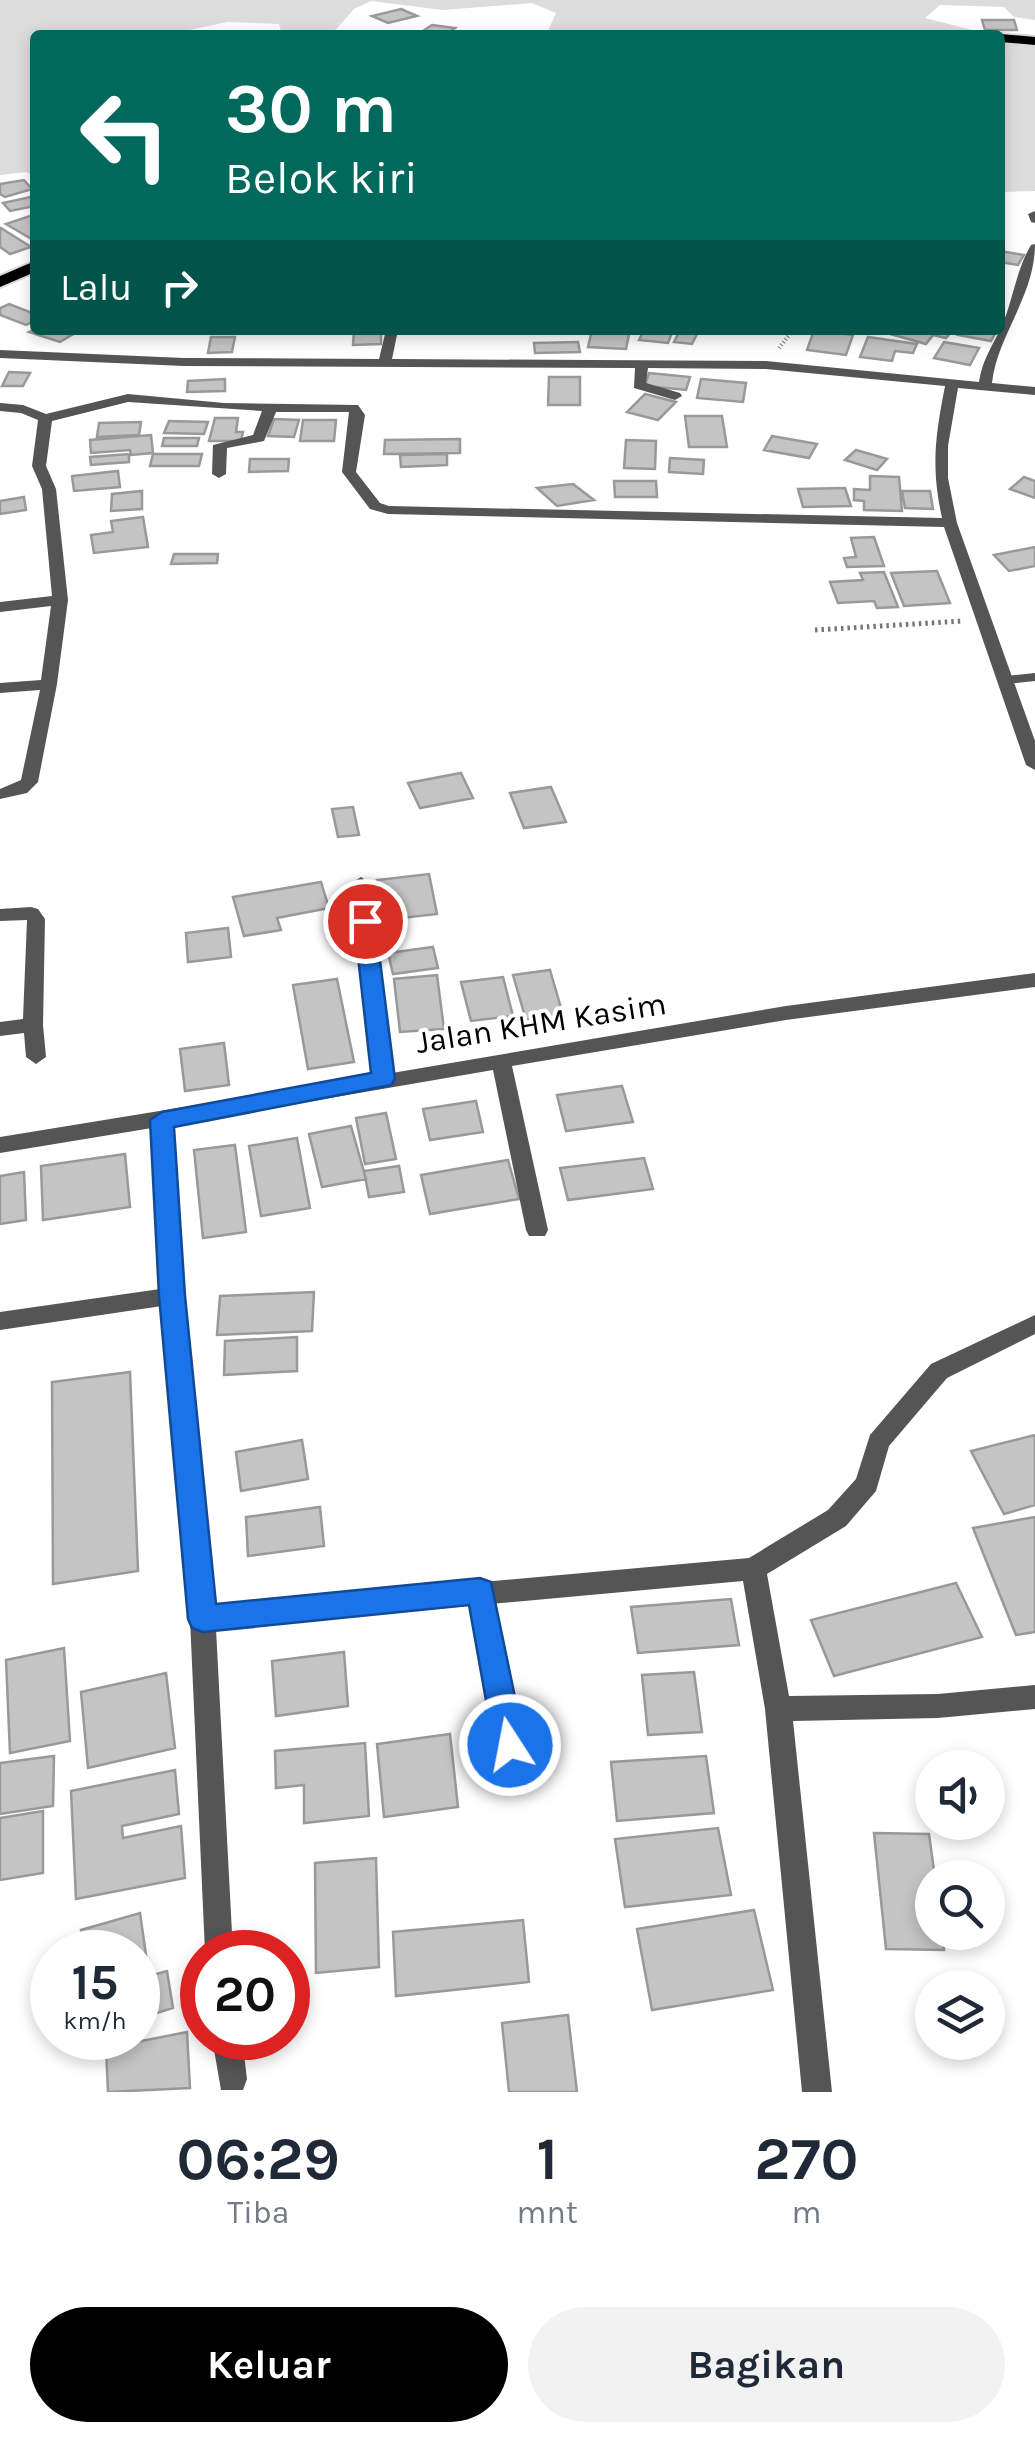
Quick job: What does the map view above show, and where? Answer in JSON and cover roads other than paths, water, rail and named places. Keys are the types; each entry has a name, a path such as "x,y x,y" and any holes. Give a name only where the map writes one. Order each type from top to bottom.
{"highway":[{"path":"1005,38 1035,40"},
{"path":"0,282 30,268"}],"street":[{"path":"1005,327 1024,267 1035,248"},
{"path":"385,362 391,335"},
{"path":"985,387 985,366 1001,335"},
{"path":"0,354 184,362 766,365 1035,391"},
{"path":"642,362 639,385 676,396"},
{"path":"952,384 941,446 941,478 950,522 1035,765"},
{"path":"0,407 24,409 46,418 128,398 203,406 347,408 357,411 348,472 375,506 388,510 574,510 718,518 950,522"},
{"path":"219,474 220,445 259,438 271,406"},
{"path":"0,794 21,789 29,782 49,684 60,600 49,490 39,466 46,418"},
{"path":"0,607 60,600"},
{"path":"0,688 49,684"},
{"path":"361,883 383,1079"},
{"path":"0,915 31,913 36,919 36,1057"},
{"name":"Jalan KHM Kasim","path":"0,1146 791,1012 1035,980"},
{"path":"0,1029 34,1025"},
{"path":"501,1061 537,1230"},
{"path":"162,1120 172,1296 203,1619 218,1930"},
{"path":"0,1321 172,1296"},
{"path":"203,1619 753,1569 838,1518 866,1484 878,1442 939,1371 1035,1324"},
{"path":"753,1569 778,1709 817,2092"},
{"path":"778,1709 938,1706 1035,1696"},
{"path":"230,2060 232,2079"}],"lane":[{"path":"1006,680 1035,676"},
{"path":"480,1591 510,1745"}]}
